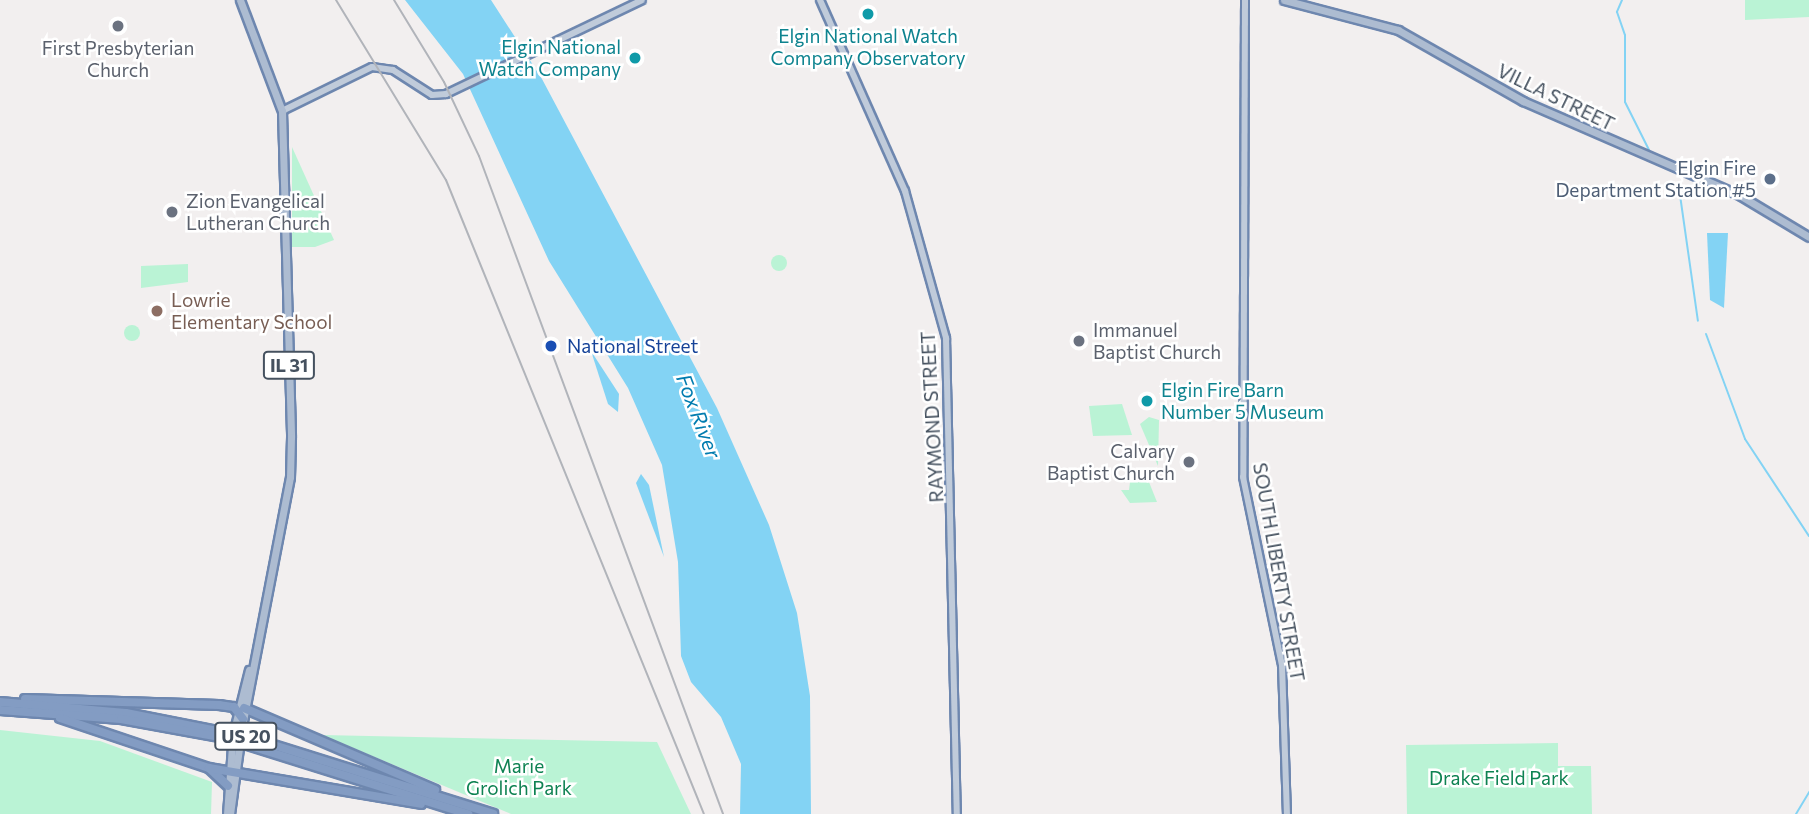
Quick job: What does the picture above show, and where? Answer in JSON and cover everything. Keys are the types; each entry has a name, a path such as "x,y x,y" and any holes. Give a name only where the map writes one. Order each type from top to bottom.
{"highway":[{"path":"0,701 240,709 259,714 483,811"},
{"name":"US 20","path":"0,701 126,713 217,730 493,814"},
{"path":"240,709 243,719"},
{"name":"US 20","path":"0,710 121,719 225,738 468,814"},
{"path":"19,711 102,727 209,768 370,793 462,814"},
{"path":"209,768 228,786"}],"main road":[{"name":"IL 31","path":"228,814 240,709 290,477 282,111 240,0"},
{"name":"VILLA STREET","path":"1284,0 1398,30 1522,101 1741,196 1809,237"},
{"name":"IL 31","path":"237,730 243,719"},
{"name":"IL 31","path":"228,814 228,786 232,771"}],"street":[{"path":"282,111 372,67 393,70 432,95 467,84 642,0"},
{"name":"RAYMOND STREET","path":"820,0 905,191 946,338 957,814"},
{"name":"SOUTH LIBERTY STREET","path":"1245,0 1243,477 1282,664 1287,814"}],"green space":[{"path":"1745,0 1809,0 1809,17 1745,20"},
{"path":"292,147 334,240 315,247 292,247"},
{"path":"779,255 785,257 785,269 779,271 773,269 771,263 773,257"},
{"path":"188,264 188,282 141,288 141,266"},
{"path":"129,325 135,325 140,333 138,339 129,341 124,336 124,330"},
{"path":"1122,404 1132,435 1093,436 1089,406"},
{"path":"1149,417 1159,420 1158,466 1140,424"},
{"path":"1145,472 1157,502 1130,503 1121,490 1129,490 1131,474"},
{"path":"0,730 100,741 212,782 211,814 0,814"},
{"name":"Marie Grolich Park","path":"322,735 657,742 691,814 511,814"},
{"name":"Drake Field Park","path":"1558,743 1558,766 1591,766 1592,814 1407,814 1406,745"}],"water":[{"name":"Fox River","path":"405,0 491,0 542,79 717,408 769,525 797,613 810,696 811,814 740,814 741,764 721,717 691,682 681,656 678,562 662,465 628,388 549,261 463,74"},
{"path":"1707,233 1728,233 1724,308 1710,300"},
{"path":"591,351 619,394 618,412 608,404"},
{"path":"641,474 649,485 664,557 636,483"}],"waterway":[{"path":"1622,0 1617,12 1625,35 1625,102 1649,150"},
{"path":"1679,188 1698,321"},
{"path":"1706,334 1745,439 1809,536"},
{"path":"1796,814 1809,792"}],"railway":[{"path":"336,0 446,180 704,814"},
{"path":"394,0 444,82 479,156 723,814"}],"place":[{"name":"Elgin National Watch Company Observatory","path":"868,14"},
{"name":"First Presbyterian Church","path":"118,26"},
{"name":"Elgin National Watch Company","path":"635,58"},
{"name":"Elgin Fire Department Station #5","path":"1770,179"},
{"name":"Zion Evangelical Lutheran Church","path":"172,212"},
{"name":"Lowrie Elementary School","path":"157,311"},
{"name":"Immanuel Baptist Church","path":"1079,341"},
{"name":"National Street","path":"551,346"},
{"name":"Elgin Fire Barn Number 5 Museum","path":"1147,401"},
{"name":"Calvary Baptist Church","path":"1189,462"}]}
